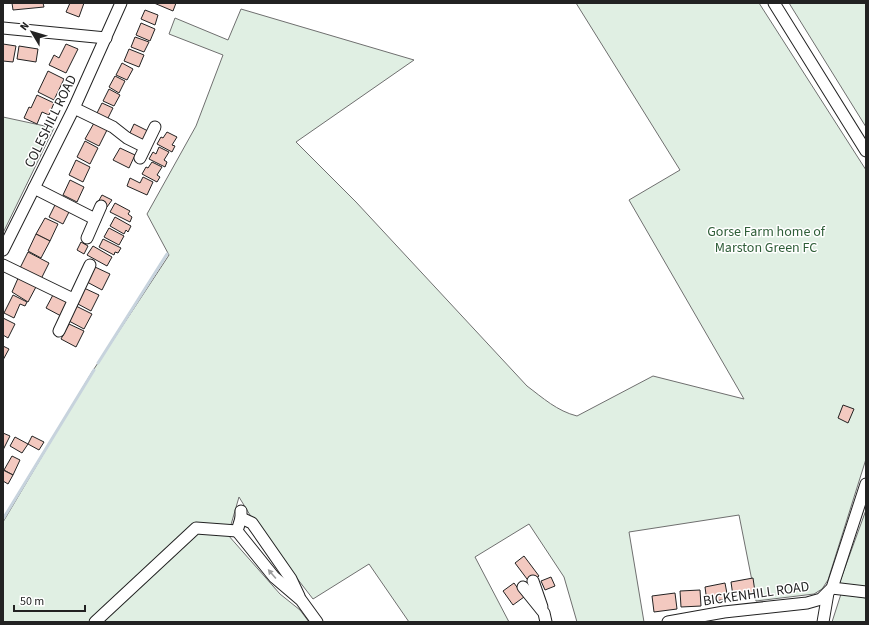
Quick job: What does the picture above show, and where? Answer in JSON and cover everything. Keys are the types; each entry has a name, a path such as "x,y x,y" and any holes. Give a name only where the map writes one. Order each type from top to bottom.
{"street":[{"name":"COLESHILL ROAD","path":"3,250 74,108 121,3"},
{"path":"774,3 866,151"},
{"path":"3,28 106,38"},
{"path":"74,108 113,127 127,138 145,147"},
{"path":"140,158 156,127"},
{"path":"34,188 95,218"},
{"path":"87,238 101,206"},
{"path":"3,265 73,299"},
{"path":"59,331 90,265"},
{"path":"823,622 830,590 866,484"},
{"path":"237,531 241,514 252,523 291,579 300,600"},
{"path":"95,622 196,528 237,531 274,577 300,600 317,622"},
{"path":"533,581 545,617"},
{"path":"523,587 545,617"},
{"path":"830,590 866,592"},
{"name":"BICKENHILL ROAD","path":"668,622 724,612 807,603 821,598 830,590"}],"green space":[{"name":"Gorse Farm home of Marston Green FC","path":"576,3 759,3 866,170 866,459 828,580 822,589 814,594 756,601 739,515 629,532 644,622 577,622 564,577 529,524 475,557 509,622 409,622 369,564 313,599 258,528 239,497 228,535 280,594 300,610 309,622 3,622 3,522 92,372 169,255 147,214 196,126 223,55 169,34 175,18 228,40 241,9 414,60 296,142 356,202 527,386 550,404 577,416 653,376 744,399 629,200 680,170"},
{"path":"789,3 866,3 866,127"},
{"path":"3,117 54,128 3,233"},
{"path":"866,510 866,587 839,584"},
{"path":"841,594 866,598 866,622 832,622"}],"building":[{"path":"12,3 43,3 44,7 13,10"},
{"path":"70,3 84,3 79,17 66,12"},
{"path":"154,3 176,3 173,11"},
{"path":"145,10 158,15 155,25 141,19"},
{"path":"141,23 155,29 150,41 136,35"},
{"path":"135,37 149,42 144,52 131,47"},
{"path":"3,44 16,46 13,62 3,61"},
{"path":"66,44 78,49 66,73 49,65 54,55 59,58"},
{"path":"19,46 38,49 36,62 17,59"},
{"path":"129,49 144,55 139,67 124,61"},
{"path":"122,63 133,69 127,80 116,75"},
{"path":"48,71 64,79 54,100 38,92"},
{"path":"115,76 125,81 119,93 109,87"},
{"path":"109,89 120,95 114,106 103,101"},
{"path":"37,95 54,103 49,115 42,112 37,124 24,118"},
{"path":"102,103 113,108 107,120 96,115"},
{"path":"94,123 107,130 99,146 85,139"},
{"path":"134,124 148,131 142,142 129,135"},
{"path":"167,132 177,137 172,145 175,146 172,152 157,144 161,137 163,138"},
{"path":"85,141 98,148 90,164 77,157"},
{"path":"159,147 169,152 164,160 167,162 165,167 149,159 153,152 156,154"},
{"path":"120,148 135,155 129,168 113,160"},
{"path":"76,160 90,167 83,182 69,175"},
{"path":"152,162 162,167 157,175 160,177 157,182 142,174 146,167 148,168"},
{"path":"143,177 153,182 147,195 127,186 130,178 140,183"},
{"path":"70,180 84,187 77,202 63,195"},
{"path":"102,195 112,200 107,207 98,202"},
{"path":"56,203 70,210 63,224 49,217"},
{"path":"115,203 130,211 128,214 132,217 130,222 110,212"},
{"path":"115,217 131,226 128,232 126,230 124,234 110,226"},
{"path":"45,218 58,224 50,241 36,234"},
{"path":"109,228 124,236 119,245 104,237"},
{"path":"36,234 50,241 41,258 28,251"},
{"path":"103,239 121,248 118,253 115,252 114,255 99,247"},
{"path":"81,242 88,246 84,254 77,250"},
{"path":"93,246 112,257 107,266 87,255"},
{"path":"28,252 49,263 41,279 20,268"},
{"path":"95,267 110,274 102,290 87,282"},
{"path":"19,276 37,285 28,302 12,292"},
{"path":"84,288 99,295 91,311 76,303"},
{"path":"54,293 69,300 61,316 46,308"},
{"path":"13,295 27,302 25,306 20,304 14,318 4,313"},
{"path":"76,306 92,314 84,329 69,321"},
{"path":"3,318 15,324 8,338 3,335"},
{"path":"69,324 84,331 76,347 61,339"},
{"path":"3,346 9,349 3,360"},
{"path":"843,405 854,409 848,423 838,418"},
{"path":"3,433 10,436 3,450"},
{"path":"32,436 44,442 39,450 28,444"},
{"path":"15,437 28,444 22,453 10,446"},
{"path":"12,456 20,460 13,475 4,470"},
{"path":"3,470 13,475 8,484 3,481"},
{"path":"524,556 539,576 530,583 515,563"},
{"path":"551,577 555,586 545,590 541,581"},
{"path":"753,578 755,592 733,596 731,582"},
{"path":"514,583 524,597 513,605 503,591"},
{"path":"725,583 728,599 707,602 705,587"},
{"path":"700,590 701,606 681,607 680,591"},
{"path":"675,593 677,609 654,612 652,596"}],"waterway":[{"path":"98,363 167,254"},
{"path":"3,519 94,370"}]}
